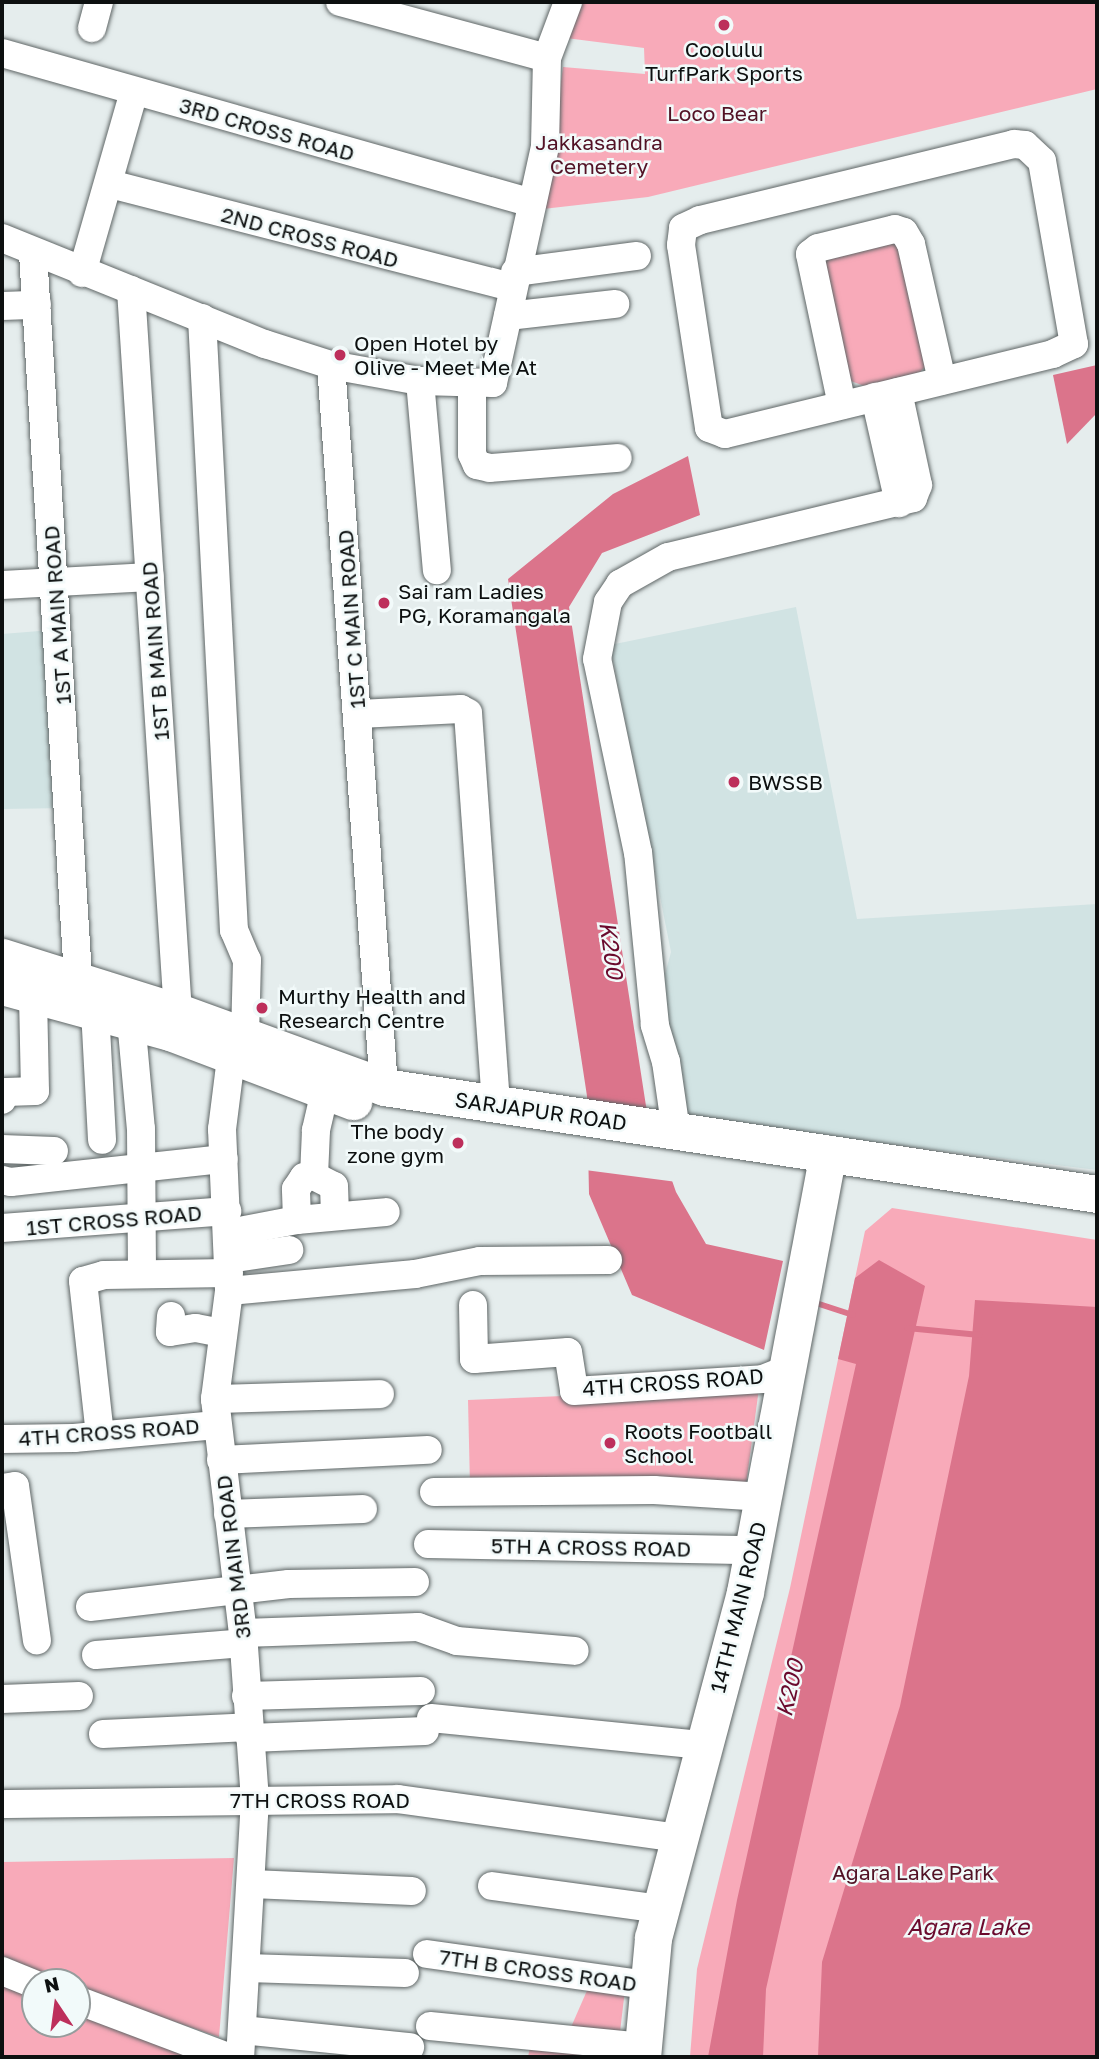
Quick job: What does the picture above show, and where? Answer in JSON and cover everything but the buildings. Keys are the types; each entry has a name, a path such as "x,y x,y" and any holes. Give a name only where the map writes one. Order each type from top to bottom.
{"main road":[{"name":"SARJAPUR ROAD","path":"2,957 78,977 178,1012 238,1047 326,1092 388,1113 671,1138 1097,1216"},
{"name":"SARJAPUR ROAD","path":"17,989 384,1087 496,1106 578,1128"},
{"name":"SARJAPUR ROAD","path":"838,1167 1097,1194"},
{"name":"14TH MAIN ROAD","path":"650,2054 648,1985 660,1909 754,1550 764,1497 822,1256 838,1167"},
{"name":"14TH MAIN ROAD","path":"650,2054 675,1944 764,1595 797,1362"}],"street":[{"path":"340,2 547,58"},
{"path":"2,238 82,273 331,365 420,381 493,383 497,376 513,279 545,146 547,58 568,2"},
{"name":"3RD CROSS ROAD","path":"2,53 532,203"},
{"path":"82,273 110,184 134,92"},
{"path":"1025,145 1042,161 1074,344 1053,354 942,381 725,433 709,428 681,245 683,229 700,220 1025,145"},
{"name":"2ND CROSS ROAD","path":"110,184 513,279"},
{"path":"842,405 810,254 818,248 882,232 904,232 911,244 942,381"},
{"name":"1ST A MAIN ROAD","path":"33,253 78,977"},
{"path":"513,279 637,256"},
{"name":"1ST B MAIN ROAD","path":"131,290 178,1012"},
{"path":"2,306 37,304"},
{"path":"508,316 615,304"},
{"name":"3RD MAIN ROAD","path":"202,318 223,498 234,930 247,960 238,1047 222,1129 229,1253 216,1412 244,1638 255,1799 241,2044"},
{"name":"1ST C MAIN ROAD","path":"331,365 359,714 384,1087"},
{"path":"420,381 438,570"},
{"path":"472,383 472,454 477,465 489,468 618,458"},
{"path":"671,1138 666,1062 655,1025 638,853 597,659 608,602 620,584 668,557 912,498 918,485 887,394"},
{"path":"2,584 150,577"},
{"path":"359,714 461,709 468,713 496,1106"},
{"path":"3,1095 35,1091 17,989"},
{"path":"95,1010 102,1140"},
{"path":"131,1020 141,1169 142,1274"},
{"path":"314,1176 316,1130 326,1092"},
{"path":"2,1149 54,1151"},
{"path":"2,1180 11,1182 224,1159"},
{"path":"297,1220 296,1189 304,1177 314,1176 334,1186 334,1216"},
{"path":"229,1253 297,1220 386,1212"},
{"name":"1ST CROSS ROAD","path":"2,1228 141,1216 229,1253"},
{"path":"100,1435 83,1281 104,1275 142,1274 229,1253 289,1250"},
{"path":"229,1253 415,1274 480,1261 608,1260"},
{"name":"4TH CROSS ROAD","path":"472,1305 474,1359 568,1352 574,1391 763,1379 797,1362"},
{"path":"171,1316 170,1332 196,1328 222,1333"},
{"name":"4TH CROSS ROAD","path":"2,1436 100,1435 216,1412 380,1394"},
{"path":"221,1460 428,1450"},
{"path":"8,1487 37,1640"},
{"path":"434,1492 654,1490 764,1497"},
{"path":"228,1514 363,1509"},
{"name":"5TH A CROSS ROAD","path":"428,1544 754,1550"},
{"path":"90,1607 239,1592 289,1584 415,1582"},
{"path":"96,1655 244,1638 418,1627 457,1641 575,1651"},
{"path":"246,1696 421,1691"},
{"path":"2,1699 79,1696"},
{"path":"103,1734 428,1725 703,1745"},
{"name":"7TH CROSS ROAD","path":"2,1804 255,1799 425,1801 449,1809 678,1838"},
{"path":"252,1884 412,1891"},
{"path":"492,1886 660,1909"},
{"name":"7TH B CROSS ROAD","path":"427,1954 648,1985"},
{"path":"247,1968 405,1973"},
{"path":"2,1971 21,1978"},
{"path":"91,2005 228,2057"},
{"path":"430,2026 650,2054"},
{"path":"241,2044 410,2047"}],"shaded area":[{"path":"796,607 857,919 1097,904 1097,1170 679,1118 662,985 671,952 610,645"},
{"path":"52,630 65,808 2,809 2,634"}],"green space":[{"name":"Loco Bear","path":"579,2 1097,2 1097,89 648,197 543,209 563,67 645,74 644,48 566,38"},
{"path":"902,240 931,361 916,376 867,387 840,377 815,260"},
{"name":"Agara Lake Park","path":"892,1208 1097,1240 1097,2057 690,2057 697,1969 790,1588 865,1231"},
{"name":"Roots Football School","path":"759,1388 746,1485 470,1486 468,1400"},
{"path":"234,1858 219,2037 91,1993 91,1968 22,1968 2,1961 2,1862"},
{"path":"2,1984 21,1991 21,2038 91,2038 91,2017 199,2057 2,2057"},
{"path":"589,1986 625,1990 619,2040 568,2034"},
{"path":"530,2047 623,2057 528,2057"}],"water":[{"path":"1097,365 1097,413 1067,444 1053,375"},
{"path":"688,456 700,515 602,553 569,607 646,1106 676,1192 706,1244 783,1261 764,1350 632,1295 589,1194 587,1096 508,579 613,494"},
{"path":"879,1260 925,1286 766,1989 763,2057 708,2057 737,1900 856,1364 838,1359 855,1278"},
{"name":"Agara Lake","path":"975,1300 1097,1307 1097,2057 818,2057 822,1962 900,1706 969,1376"}],"pier":[{"path":"584,1100 651,1109 677,1182 585,1170"}],"waterway":[{"name":"K200","path":"813,1302 853,1315"},
{"name":"K200","path":"907,1328 980,1335"}],"place":[{"name":"Coolulu TurfPark Sports","path":"724,25"},
{"name":"Open Hotel by Olive - Meet Me At","path":"340,355"},
{"name":"Sai ram Ladies PG, Koramangala","path":"384,603"},
{"name":"BWSSB","path":"734,782"},
{"name":"Murthy Health and Research Centre","path":"262,1008"},
{"name":"The body zone gym","path":"458,1143"},
{"name":"Roots Football School","path":"610,1443"}],"park label":[{"name":"Jakkasandra Cemetery","path":"599,154"}]}
